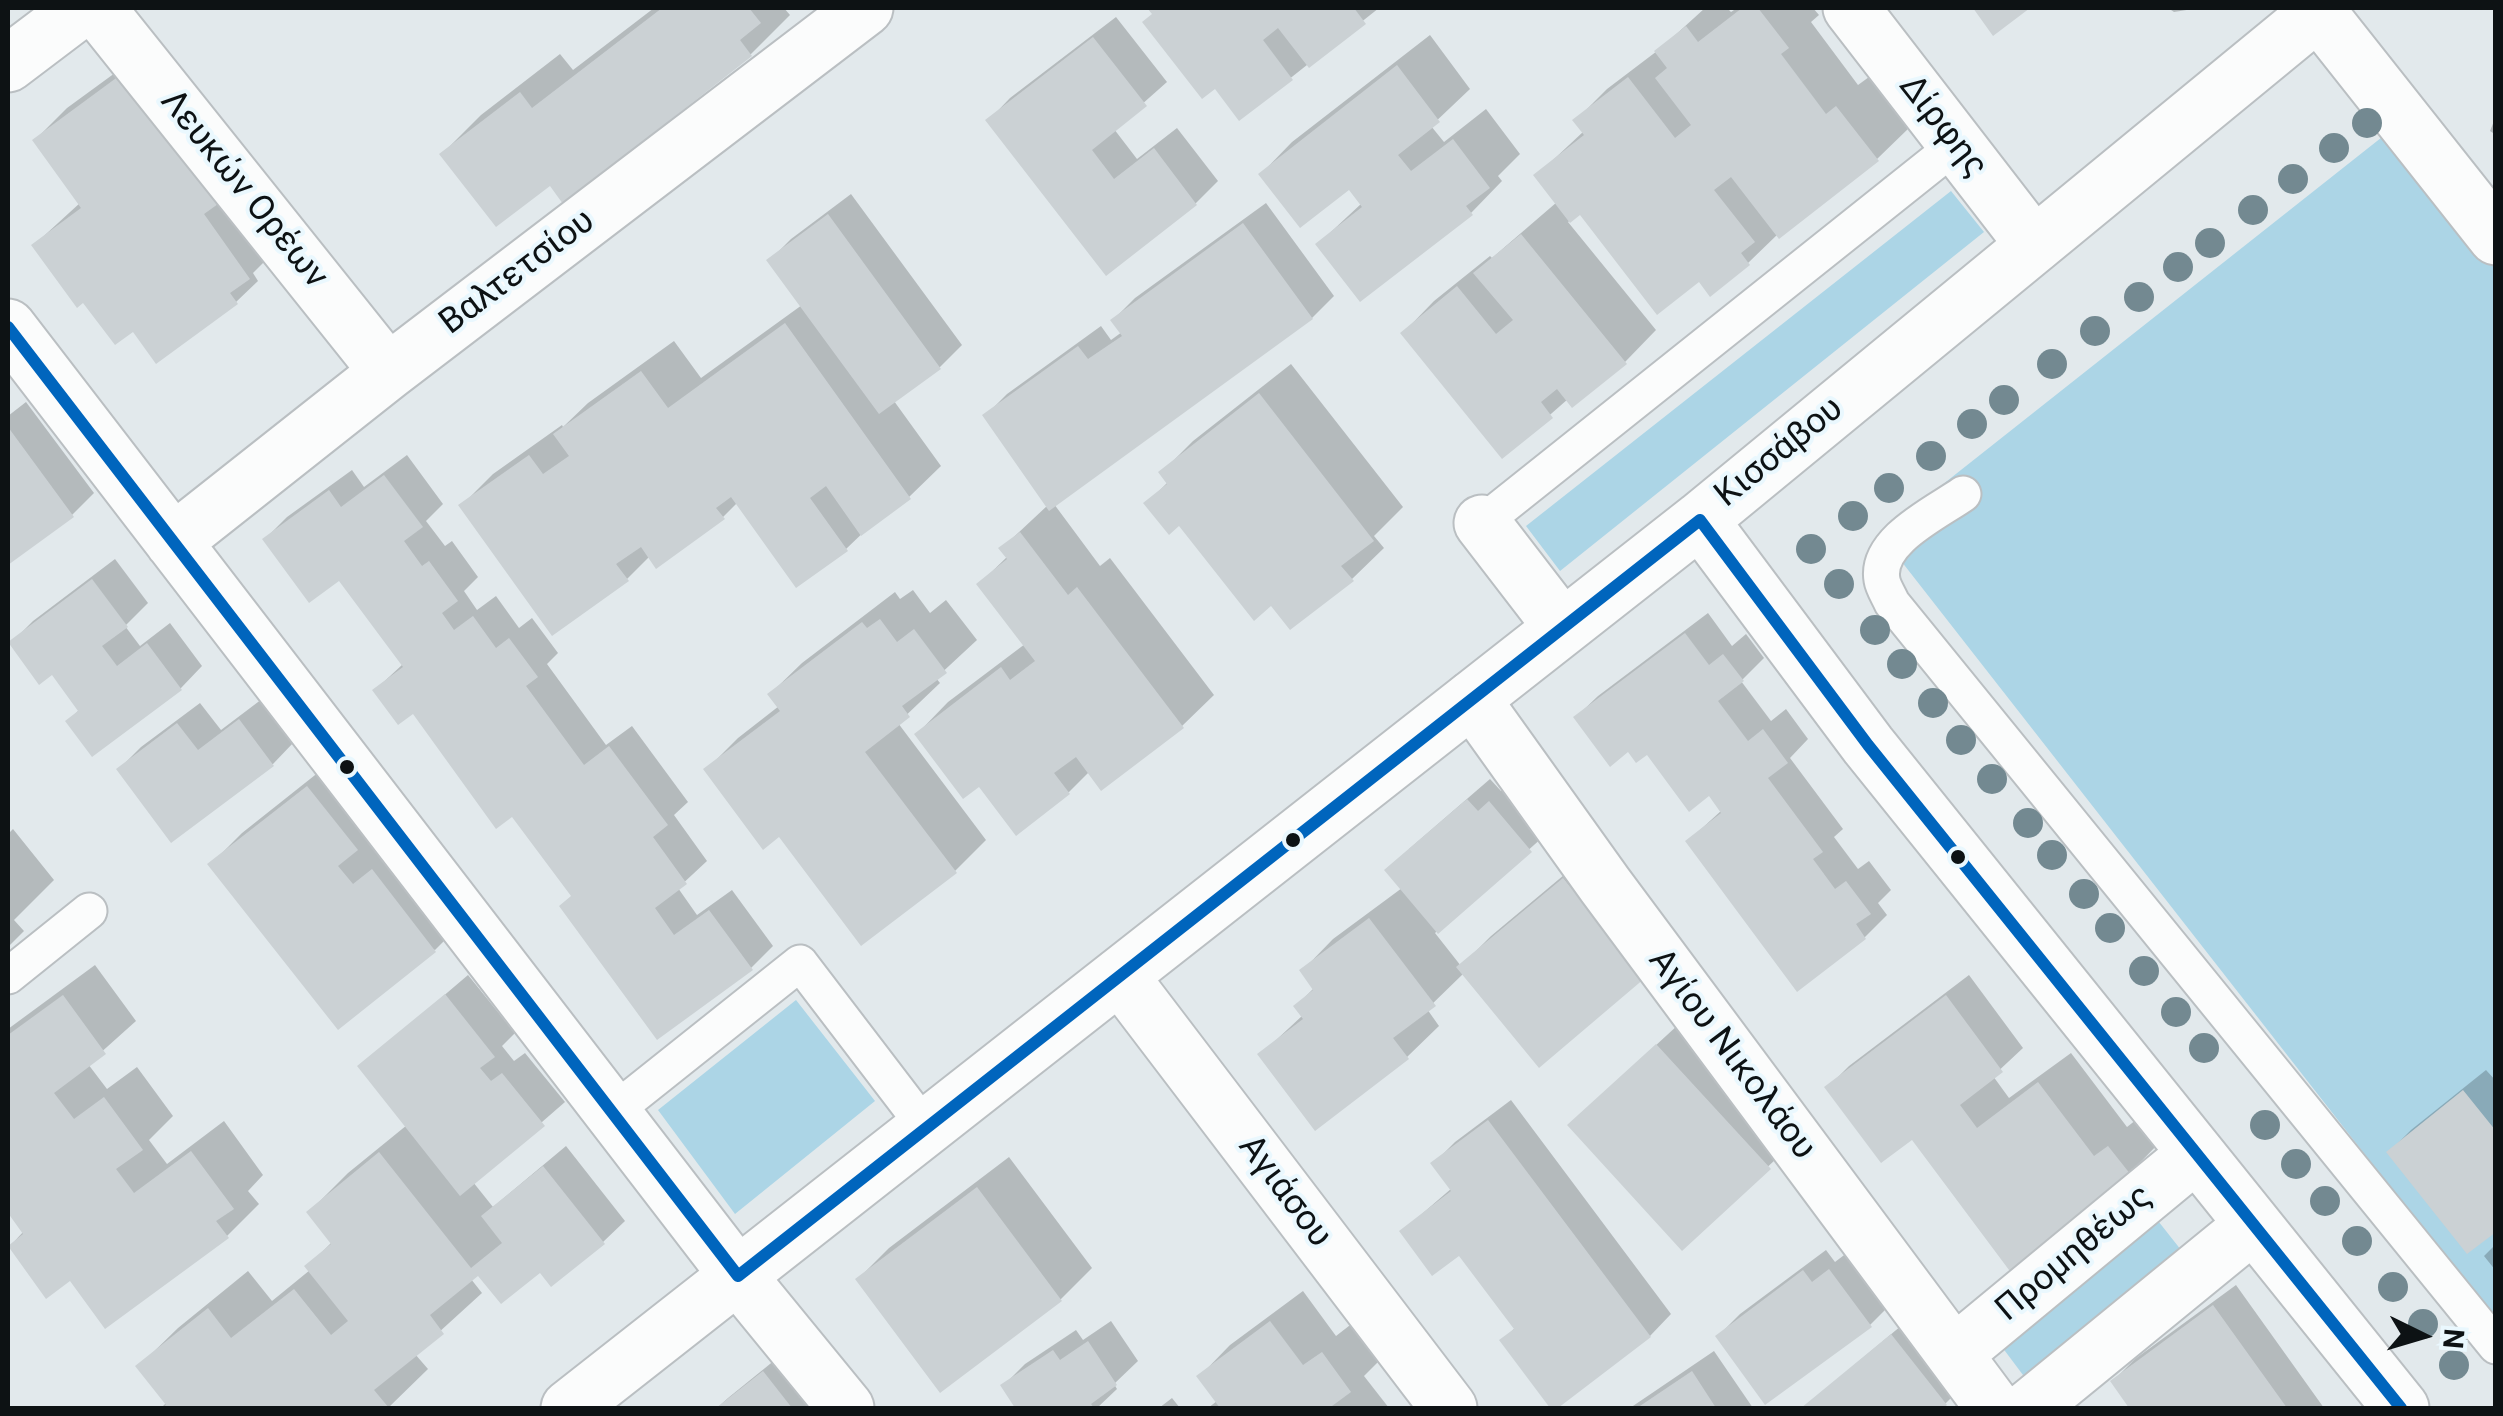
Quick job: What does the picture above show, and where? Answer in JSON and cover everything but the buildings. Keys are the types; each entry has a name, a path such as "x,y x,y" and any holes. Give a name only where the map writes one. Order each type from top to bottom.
{"street":[{"path":"8,64 82,8"},
{"name":"Λευκών Ορέων","path":"97,8 388,372"},
{"name":"Βαλτετσίου","path":"173,542 388,372 865,8"},
{"name":"Δίρφης","path":"1851,8 2034,246"},
{"path":"2320,10 2496,237"},
{"name":"Κισσάβου","path":"570,1408 1700,520 2320,10"},
{"path":"8,328 738,1276 846,1408"},
{"path":"1700,520 1868,746 2401,1408"},
{"path":"1482,523 1562,627"},
{"name":"Αγίου Νικολάου","path":"1472,699 1605,885 1994,1408"},
{"name":"Αγιάσου","path":"1120,976 1449,1408"},
{"name":"Προμηθέως","path":"1954,1354 2196,1154"},
{"path":"2029,1408 2253,1225"}],"lane":[{"path":"1482,523 1956,145"},
{"path":"1963,494 1894,544 1883,560 1882,580 1892,602 2496,1346"},
{"path":"8,976 90,911"},
{"path":"612,1112 800,964 926,1128"}],"shaded area":[{"path":"2391,130 2495,263 2495,1321 1880,534"},
{"path":"1951,191 1984,232 1560,571 1526,526"},
{"path":"796,1000 875,1101 735,1214 658,1110"},
{"path":"2151,1212 2185,1255 2029,1383 1996,1339"}],"transit line":[{"path":"8,327 738,1276"},
{"path":"1700,520 1868,745 2401,1408"},
{"path":"738,1276 1700,520"}]}
